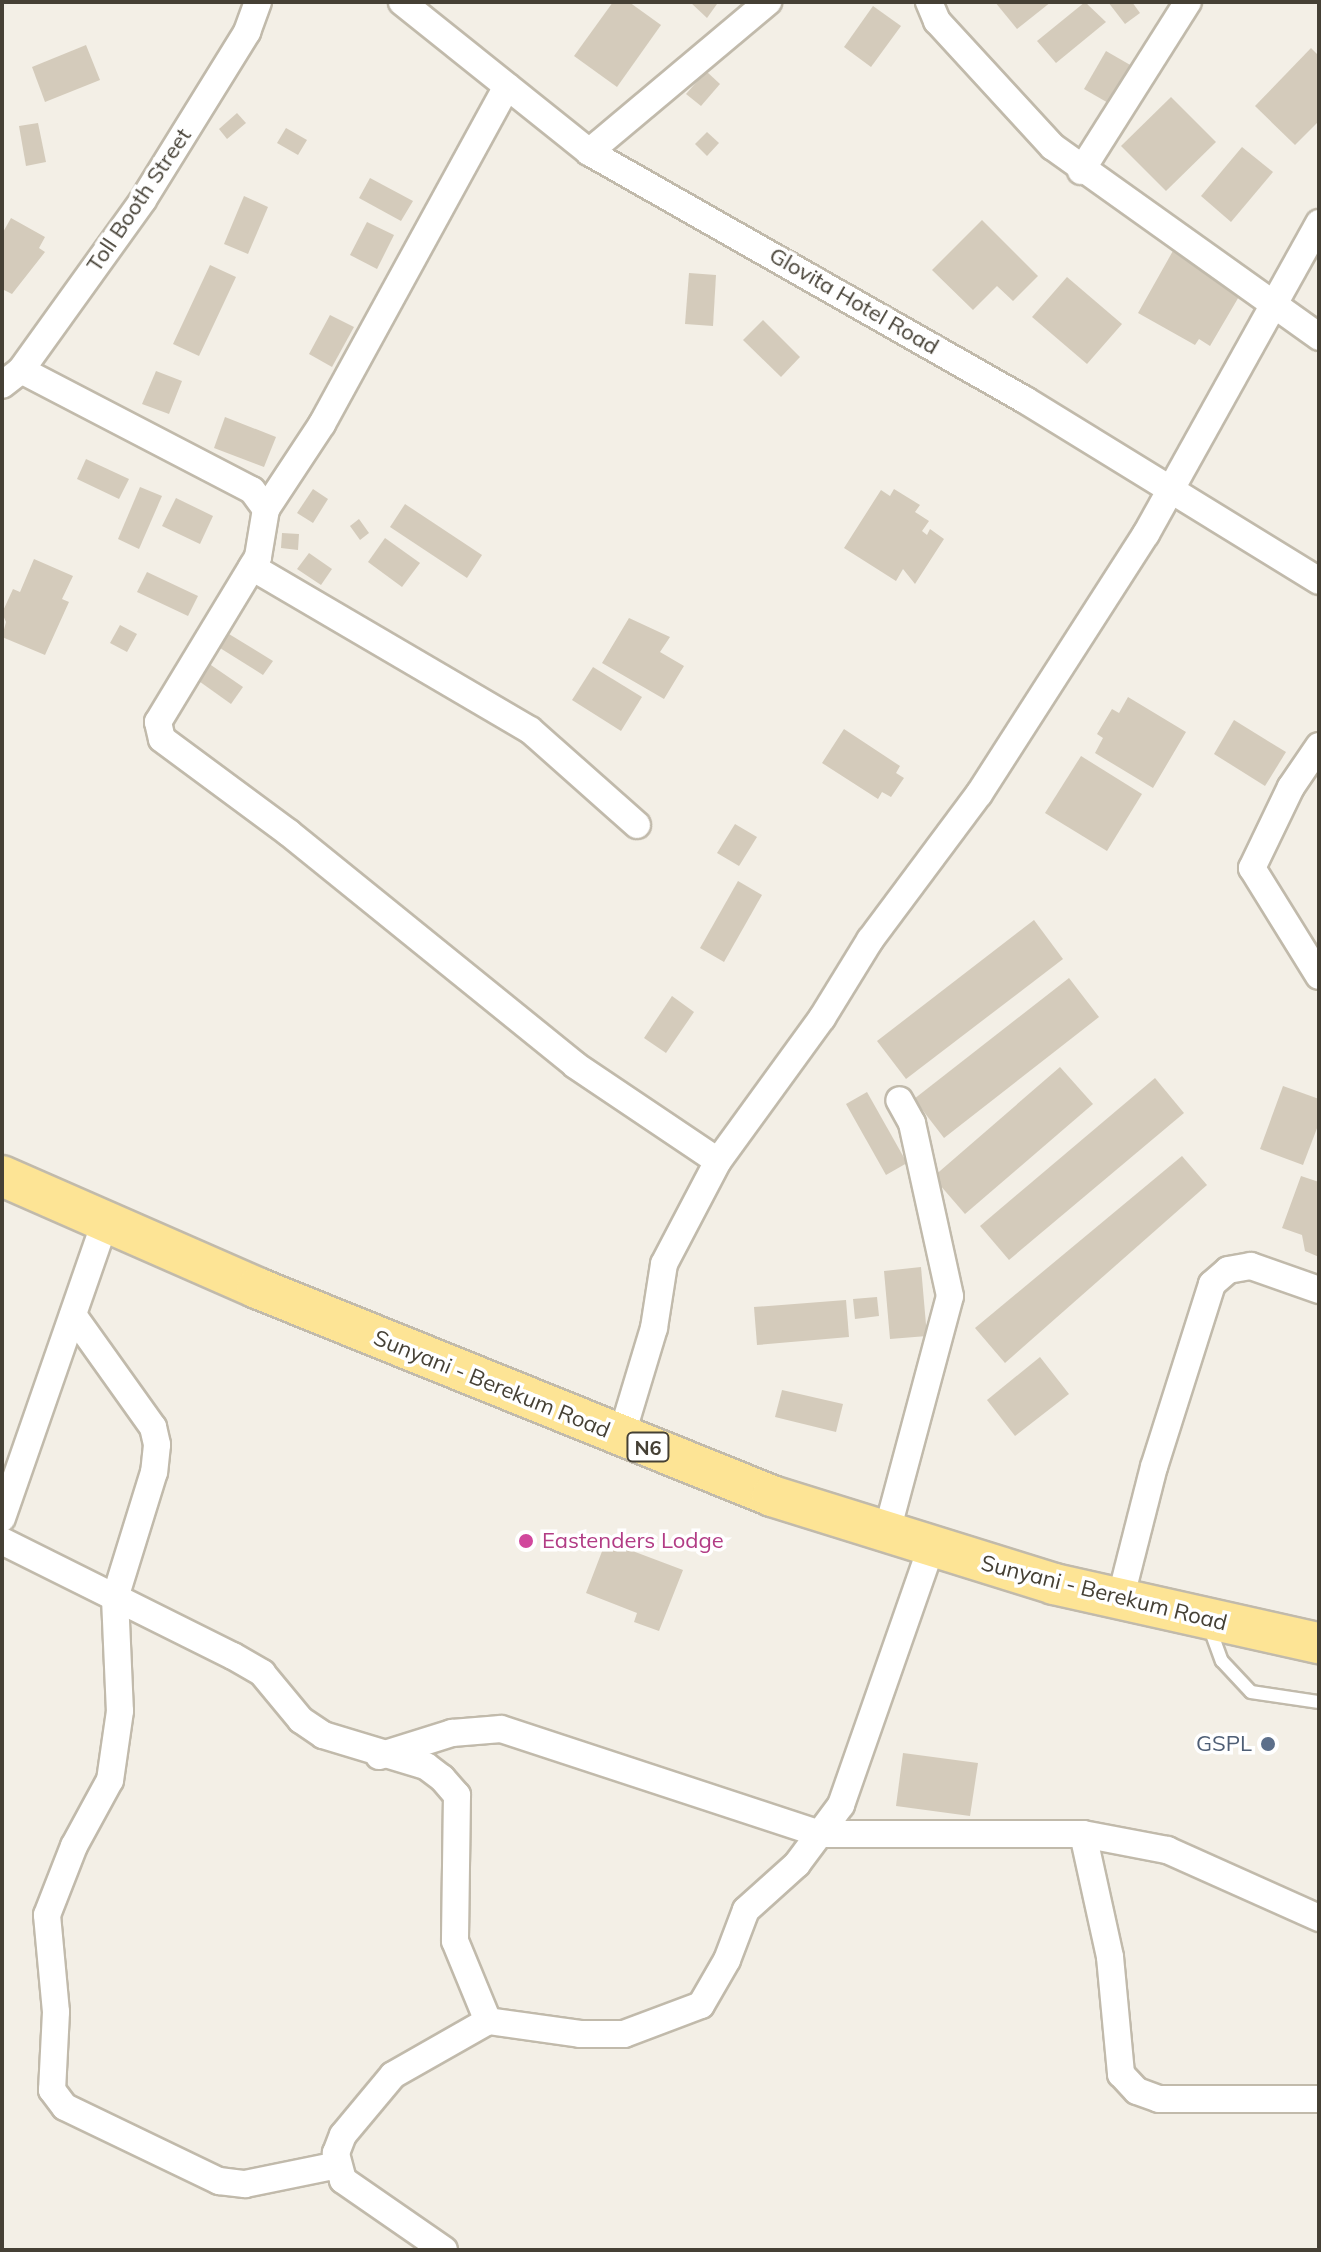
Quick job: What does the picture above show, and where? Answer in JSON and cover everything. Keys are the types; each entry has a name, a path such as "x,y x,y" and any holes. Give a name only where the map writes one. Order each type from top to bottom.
{"main road":[{"name":"Sunyani - Berekum Road","path":"2,1176 105,1223 621,1437 886,1535 1120,1600 1319,1643"}],"street":[{"name":"Toll Booth Street","path":"11,377 143,200 247,32 258,2"},
{"name":"Glovita Hotel Road","path":"402,2 589,152 1012,392 1319,581"},
{"path":"589,152 768,2"},
{"path":"929,2 937,21 1081,171 1319,337"},
{"path":"1081,171 1188,2"},
{"path":"507,86 322,424 266,509 252,567 158,722 162,739 289,833 575,1065 718,1161"},
{"path":"621,1437 654,1328 664,1264 718,1161 822,1018 870,940 979,794 1173,490 1319,223"},
{"path":"11,377 252,490 266,509"},
{"path":"252,567 530,730 637,825"},
{"path":"1319,746 1291,787 1252,868 1319,976"},
{"path":"886,1535 950,1296 912,1123 899,1100"},
{"path":"2,1518 105,1223"},
{"path":"1120,1600 1154,1467 1212,1284 1228,1270 1251,1266 1319,1290"},
{"path":"73,1315 153,1427 157,1445 154,1472 115,1598 120,1711 110,1780 74,1846 47,1915 56,2012 52,2090 65,2107 219,2181 245,2184 338,2165"},
{"path":"2,1541 262,1673 301,1720 323,1735 379,1756 426,1766 457,1795 455,1941 488,2021"},
{"path":"444,2250 343,2180 336,2153 343,2135 393,2075 488,2021 580,2034 624,2034 701,2005 727,1960 746,1910 797,1864 820,1834 859,1764 931,1548"},
{"path":"379,1756 452,1733 501,1729 820,1834 1083,1834 1167,1850 1319,1918"},
{"path":"1083,1834 1110,1957 1121,2074 1137,2091 1159,2099 1319,2099"}],"lane":[{"path":"1206,1619 1222,1661 1251,1692 1319,1702"}],"building":[{"path":"613,2 629,2 661,25 617,87 574,56"},
{"path":"690,2 715,2 717,4 707,18"},
{"path":"995,2 1051,2 1017,29"},
{"path":"1085,2 1106,22 1056,63 1037,41"},
{"path":"1108,2 1132,2 1140,13 1125,24"},
{"path":"873,6 901,26 871,67 844,47"},
{"path":"86,45 100,80 45,102 32,67"},
{"path":"1311,48 1319,56 1319,121 1295,145 1255,106"},
{"path":"1106,51 1132,66 1110,104 1084,89"},
{"path":"706,71 720,84 701,106 686,94"},
{"path":"1171,97 1216,142 1166,191 1121,146"},
{"path":"237,113 246,123 227,139 219,129"},
{"path":"38,123 46,162 26,166 19,126"},
{"path":"286,128 307,140 298,155 277,143"},
{"path":"707,132 719,143 707,156 695,144"},
{"path":"1242,147 1273,172 1231,222 1201,196"},
{"path":"370,178 413,201 401,221 359,198"},
{"path":"244,196 268,207 248,254 224,244"},
{"path":"11,218 45,237 39,248 45,252 12,294 2,289 2,234"},
{"path":"982,220 1038,276 1013,301 997,286 973,310 932,270"},
{"path":"367,222 394,235 377,269 350,255"},
{"path":"1174,249 1244,288 1210,346 1199,339 1195,345 1138,313"},
{"path":"210,265 236,277 199,356 173,344"},
{"path":"689,273 716,275 713,326 685,324"},
{"path":"1067,277 1122,324 1087,364 1032,317"},
{"path":"330,315 354,327 332,367 309,354"},
{"path":"763,320 800,357 781,377 743,340"},
{"path":"156,371 182,381 169,414 142,404"},
{"path":"225,417 276,437 264,467 214,448"},
{"path":"86,459 129,479 119,499 77,479"},
{"path":"140,487 162,496 139,549 118,539"},
{"path":"313,489 328,499 313,523 297,513"},
{"path":"894,489 920,505 915,512 929,521 922,531 927,535 930,529 944,539 915,584 903,569 896,581 844,548 881,490 890,496"},
{"path":"176,498 213,516 200,544 162,526"},
{"path":"405,504 482,555 467,578 390,527"},
{"path":"359,519 369,533 360,540 350,526"},
{"path":"282,533 299,534 298,550 281,548"},
{"path":"385,538 420,563 402,587 368,562"},
{"path":"309,553 332,569 321,585 297,569"},
{"path":"34,559 73,576 62,599 69,602 45,655 2,637 6,622 2,613 13,589 20,592"},
{"path":"147,572 198,596 188,616 137,592"},
{"path":"629,618 670,637 660,652 684,666 664,699 602,663"},
{"path":"120,625 137,634 127,652 110,643"},
{"path":"229,634 273,661 263,675 220,648"},
{"path":"208,663 243,687 231,704 196,679"},
{"path":"593,667 642,697 621,731 572,700"},
{"path":"1128,697 1186,732 1153,788 1095,753 1103,738 1097,734 1112,709 1119,713"},
{"path":"1234,720 1286,752 1265,786 1214,754"},
{"path":"844,729 900,766 896,773 904,778 891,797 882,792 878,799 822,763"},
{"path":"1081,756 1142,794 1107,851 1045,813"},
{"path":"735,824 757,837 739,866 717,853"},
{"path":"738,881 762,895 724,962 700,948"},
{"path":"1034,920 1063,959 906,1079 877,1041"},
{"path":"1069,978 1099,1017 944,1138 914,1099"},
{"path":"672,996 694,1012 666,1053 644,1038"},
{"path":"1060,1067 1093,1104 965,1214 933,1177"},
{"path":"1155,1078 1184,1113 1009,1260 980,1226"},
{"path":"1283,1086 1319,1099 1319,1123 1303,1165 1260,1149"},
{"path":"867,1092 907,1163 886,1175 846,1104"},
{"path":"1182,1156 1207,1185 1005,1363 975,1328"},
{"path":"1301,1176 1319,1182 1319,1257 1305,1251 1302,1235 1282,1228"},
{"path":"921,1267 927,1336 890,1339 884,1271"},
{"path":"877,1297 879,1316 855,1319 853,1299"},
{"path":"846,1300 849,1337 757,1345 754,1307"},
{"path":"1040,1357 1069,1394 1015,1436 987,1400"},
{"path":"782,1390 843,1404 836,1432 775,1417"},
{"path":"606,1541 683,1570 659,1631 634,1622 637,1613 586,1593"},
{"path":"903,1753 978,1763 970,1816 896,1806"}],"place":[{"name":"Eastenders Lodge","path":"526,1541"},
{"name":"GSPL","path":"1268,1744"}]}
